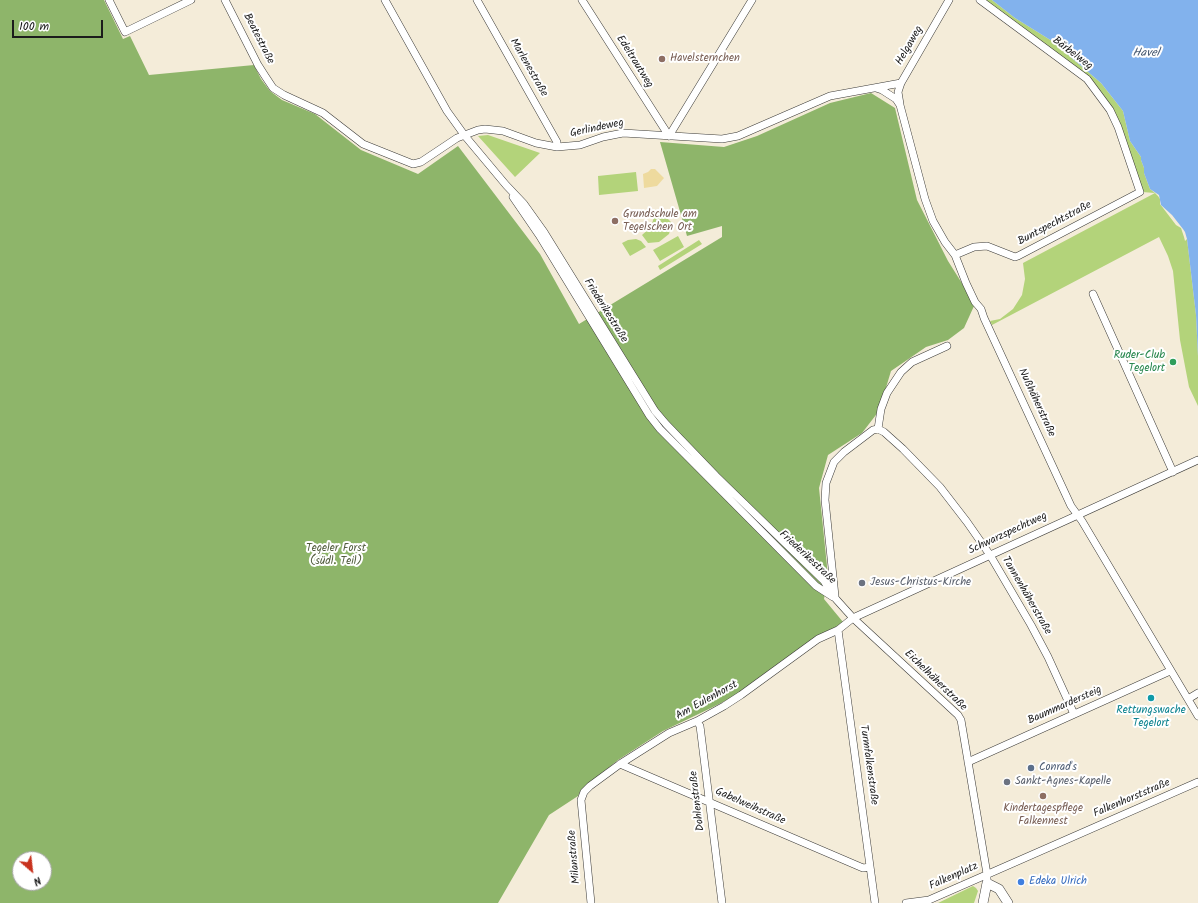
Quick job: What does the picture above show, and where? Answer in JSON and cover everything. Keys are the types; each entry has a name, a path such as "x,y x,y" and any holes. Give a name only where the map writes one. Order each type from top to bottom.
{"main road":[{"path":"983,903 987,878"},
{"path":"987,878 999,889 1008,903"}],"street":[{"path":"109,0 125,32 191,0"},
{"name":"Beatestraße","path":"225,0 258,65 273,88"},
{"name":"Friederikestraße","path":"385,0 447,111 465,136 506,185 519,208 539,235 649,415 660,429 816,586 835,598"},
{"name":"Marlenestraße","path":"477,0 557,142 557,147"},
{"name":"Edeltrautweg","path":"582,0 669,136"},
{"path":"669,136 752,0"},
{"name":"Helgaweg","path":"900,105 898,92 901,83 949,0"},
{"name":"Bärbelweg","path":"980,0 1087,78 1110,110 1118,127 1140,192"},
{"name":"Gerlindeweg","path":"273,88 284,95 323,113 363,144 413,164 421,162 457,138 485,129 497,130 536,143 557,147 580,145 622,133 715,139 738,136 830,96 879,89 901,83"},
{"path":"879,89 896,99 900,105"},
{"name":"Nußhäherstraße","path":"900,105 925,199 933,221 945,242 955,255 975,302 981,308 984,318 1071,506 1198,716"},
{"name":"Buntspechtstraße","path":"955,255 965,250 981,246 991,246 1015,257 1020,256 1140,192"},
{"path":"1093,294 1173,472"},
{"path":"835,598 825,500 826,483 834,462 844,452 871,432 878,429 881,409 887,393 901,372 912,362 947,346"},
{"name":"Tannenhäherstraße","path":"878,429 884,432 903,449 940,487 990,555 1048,657 1074,714"},
{"name":"Schwarzspechtweg","path":"853,618 1198,460"},
{"name":"Eichelhäherstraße","path":"835,598 853,618 958,715 961,720 987,878"},
{"name":"Am Eulenhorst","path":"582,808 582,796 587,788 620,764 669,733 697,721 742,695 818,639 838,630 853,618"},
{"name":"Turmfalkenstraße","path":"838,630 875,903"},
{"name":"Baummardersteig","path":"968,762 1170,671"},
{"path":"1188,699 1198,693"},
{"name":"Dohlenstraße","path":"697,721 700,726 722,903"},
{"name":"Gabelweihstraße","path":"620,764 863,868 870,867"},
{"name":"Falkenhorststraße","path":"987,878 1198,782"},
{"name":"Milanstraße","path":"582,808 591,903"},
{"name":"Falkenplatz","path":"906,903 929,900 987,878"}],"green space":[{"name":"Tegeler Forst (südl. Teil)","path":"0,0 104,0 123,39 130,36 149,75 254,65 261,79 270,91 282,100 315,114 361,150 418,174 458,146 540,254 579,324 722,237 722,226 687,236 660,142 724,147 757,136 830,103 871,93 895,108 917,200 948,261 970,296 974,306 964,328 948,340 926,347 891,371 879,411 862,433 828,455 819,488 828,576 824,599 843,622 741,693 663,731 618,760 585,787 578,796 549,815 498,903 0,903"},
{"path":"983,0 992,0 1015,18 1052,41 1101,83 1123,111 1130,141 1141,157 1144,173 1150,189 1155,193 1142,192 1124,142 1097,88"},
{"path":"488,135 540,153 515,177 478,136"},
{"path":"636,172 638,191 599,195 598,176"},
{"path":"1155,193 1160,199 1160,204 1176,225 1181,228 1185,241 1187,239 1196,315 1198,406 1189,387 1180,340 1173,271 1159,237 992,325 990,321 1000,319 1013,309 1022,295 1025,279 1023,263"},
{"path":"659,214 663,214 672,223 669,234 659,242 648,243 642,235 651,227 654,217"},
{"path":"678,236 684,247 660,261 653,250"},
{"path":"636,239 641,241 646,247 630,256 622,243 628,240"},
{"path":"699,240 702,244 660,270 658,266"},
{"path":"973,886 978,891 974,903 938,903"}],"sand":[{"path":"651,169 655,169 664,178 657,186 644,188 643,174"}],"water":[{"name":"Havel","path":"992,0 1198,0 1198,356 1196,315 1185,232 1172,215 1161,205 1159,195 1150,189 1144,173 1141,157 1130,141 1123,111 1101,83 1052,41 1015,18"}],"place":[{"name":"Havelsternchen","path":"662,59"},
{"name":"Grundschule am Tegelschen Ort","path":"615,221"},
{"name":"Ruder-Club Tegelort","path":"1173,362"},
{"name":"Jesus-Christus-Kirche","path":"862,583"},
{"name":"Rettungswache Tegelort","path":"1151,698"},
{"name":"Conrad's","path":"1031,768"},
{"name":"Sankt-Agnes-Kapelle","path":"1007,782"},
{"name":"Kindertagespflege Falkennest","path":"1043,796"},
{"name":"Edeka Ulrich","path":"1021,882"}]}
